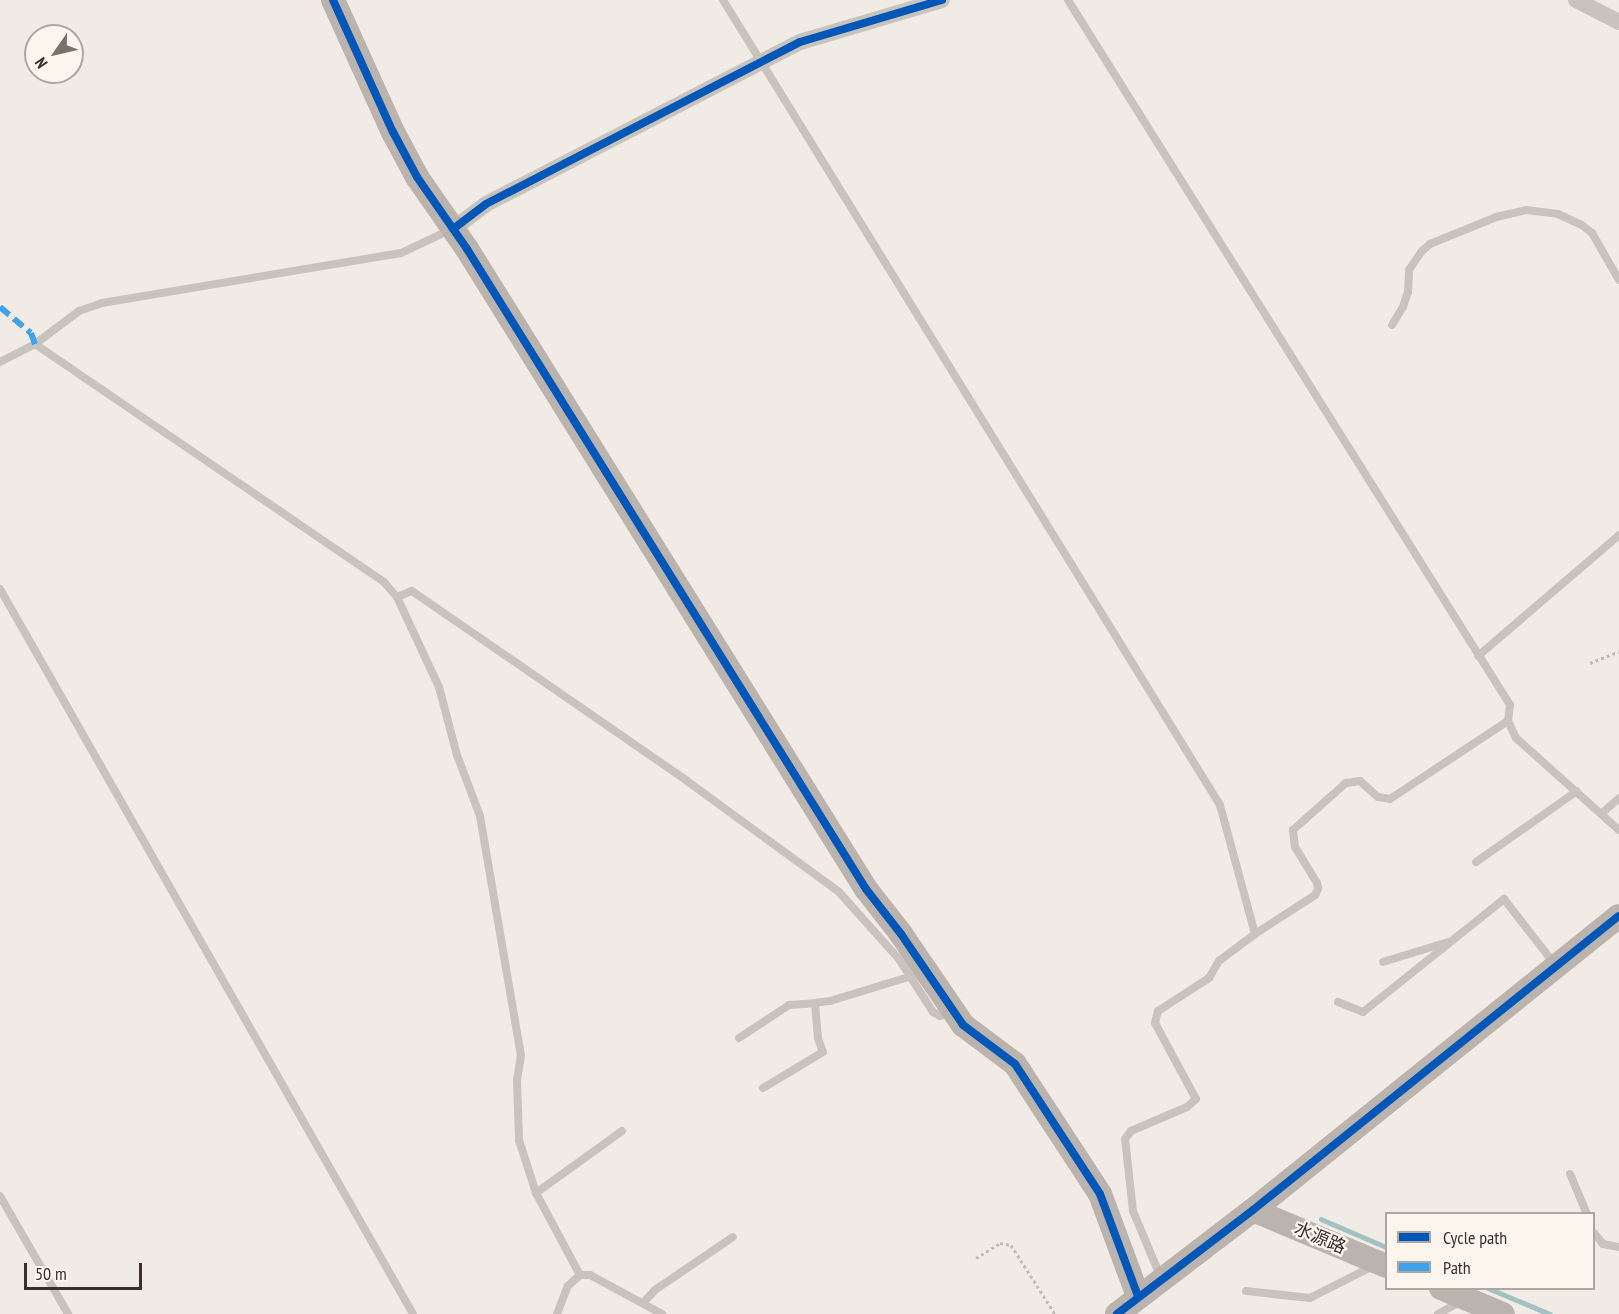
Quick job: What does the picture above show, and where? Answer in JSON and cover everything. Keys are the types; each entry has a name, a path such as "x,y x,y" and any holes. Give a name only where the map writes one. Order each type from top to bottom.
{"street":[{"path":"333,0 393,132 417,177 453,229 918,973 955,1011 970,1032 1016,1065 1100,1194 1138,1296"},
{"path":"453,229 486,204 800,42 942,0"},
{"path":"1576,0 1619,22"},
{"path":"1117,1314 1252,1210 1619,916"},
{"name":"水源路","path":"1252,1210 1383,1264"},
{"path":"1446,1290 1503,1314"}],"lane":[{"path":"723,0 1220,805 1255,934"},
{"path":"1068,0 1510,705 1508,721 1516,738 1619,830"},
{"path":"1392,325 1403,308 1408,292 1409,270 1422,251 1430,244 1496,217 1526,210 1558,214 1582,225 1592,233 1619,280"},
{"path":"0,362 35,344 79,311 102,303 401,253 453,229"},
{"path":"35,344 384,582 397,597 439,687 457,755 480,816 521,1055 517,1080 519,1140 536,1193 580,1275"},
{"path":"1478,656 1619,535"},
{"path":"0,589 413,1314"},
{"path":"397,597 412,591 687,781 839,892 918,973 830,1001 789,1005 739,1038"},
{"path":"1161,1278 1133,1211 1125,1139 1131,1131 1187,1107 1196,1099 1155,1023 1158,1011 1209,978 1219,961 1255,934 1315,895 1318,889 1317,883 1295,847 1293,830 1346,783 1360,782 1378,797 1390,799 1508,721"},
{"path":"1476,862 1577,791"},
{"path":"1602,813 1619,798"},
{"path":"1338,1002 1363,1012 1504,899 1556,967"},
{"path":"1383,962 1454,940"},
{"path":"763,1088 823,1052 818,1038 815,1003"},
{"path":"536,1193 622,1131"},
{"path":"1570,1174 1586,1212"},
{"path":"0,1196 68,1314"},
{"path":"1595,1235 1603,1244 1619,1247"},
{"path":"643,1303 655,1290 733,1237"},
{"path":"1246,1291 1310,1298 1383,1264"},
{"path":"557,1314 568,1286 580,1275 590,1275 662,1314"},
{"path":"1438,1314 1466,1299"}],"path":[{"path":"1590,663 1619,651"},
{"path":"976,1258 1000,1244 1011,1245 1055,1314"}],"waterway":[{"path":"1321,1219 1385,1247"},
{"path":"1493,1290 1550,1314"}],"marked path":[{"path":"0,307 31,333 35,344"}],"cycle path":[{"path":"333,0 393,132 417,177 467,249 866,889 901,934 963,1025 1015,1064 1100,1194 1138,1296"},
{"path":"453,229 486,204 800,42 942,0"},
{"path":"1117,1314 1253,1210 1619,916"}]}
